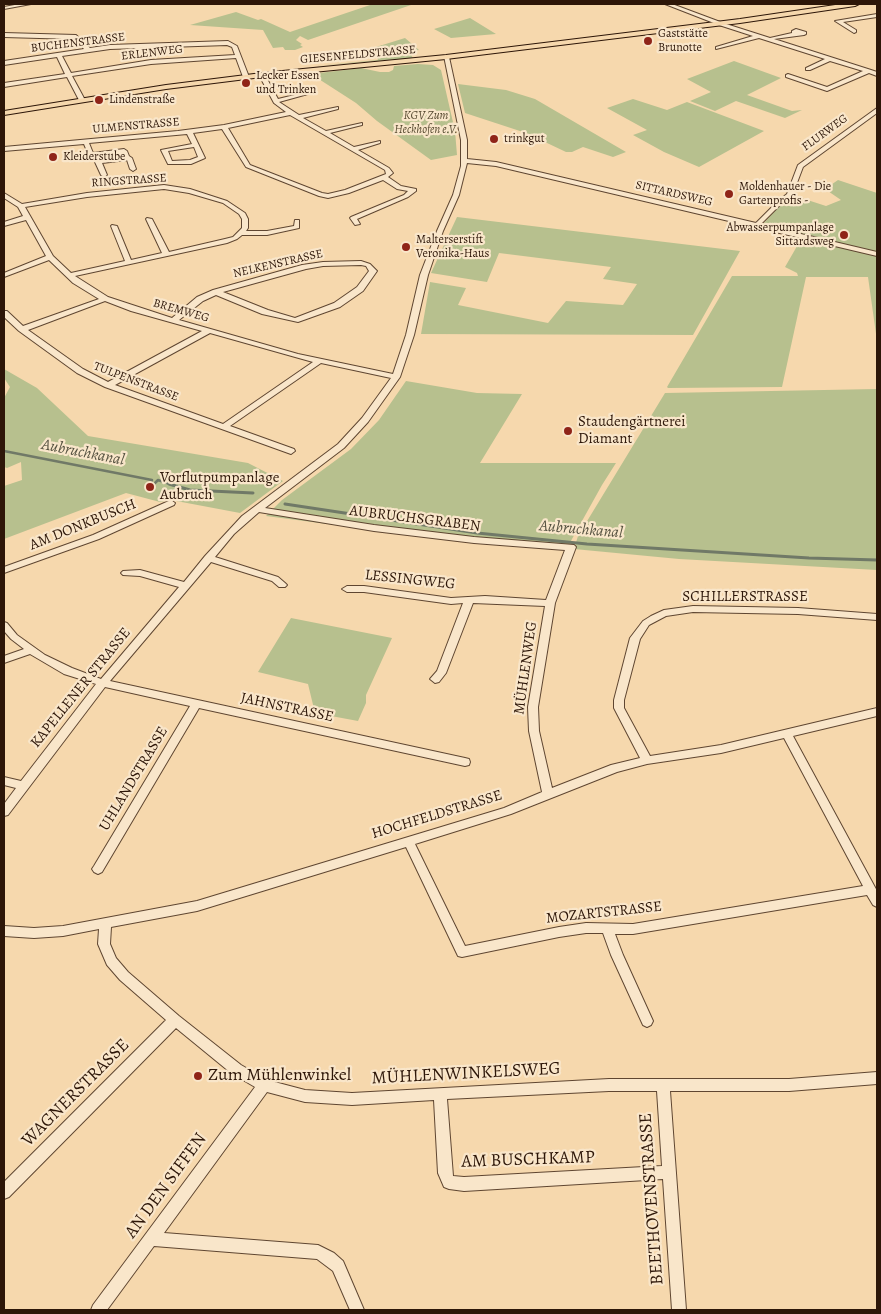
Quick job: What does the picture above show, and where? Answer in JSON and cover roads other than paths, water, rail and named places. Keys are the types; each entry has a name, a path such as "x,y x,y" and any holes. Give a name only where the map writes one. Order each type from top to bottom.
{"main road":[{"name":"GIESENFELDSTRASSE","path":"4,113 246,77 446,57 718,24 855,4"}],"street":[{"path":"4,8 28,4"},
{"path":"668,4 718,24 770,38 877,74"},
{"path":"854,31 838,21 877,15"},
{"path":"770,38 796,34"},
{"path":"4,36 76,37 88,50"},
{"path":"718,48 760,36"},
{"path":"63,37 73,52"},
{"name":"BUCHENSTRASSE","path":"4,63 88,50 154,45 228,43 234,46 246,77"},
{"path":"151,62 154,45"},
{"path":"58,54 82,100"},
{"name":"ERLENWEG","path":"4,85 151,62 237,56"},
{"name":"KAPELLENER STRASSE","path":"4,812 103,683 208,558 245,518 341,446 365,420 396,377 410,335 424,275 456,195 465,161 464,140 446,57"},
{"path":"808,69 831,58"},
{"path":"788,76 827,89 869,70"},
{"path":"224,128 248,166 321,195 328,196 347,192 385,178 390,173 387,169 291,113 276,101 262,75"},
{"path":"276,101 314,91"},
{"path":"298,117 336,108"},
{"name":"FLURWEG","path":"760,226 760,223 766,216 790,195 800,166 877,110"},
{"name":"ULMENSTRASSE","path":"4,149 224,128 291,113"},
{"path":"325,133 360,124"},
{"name":"ULMENSTRASSE","path":"189,132 196,145 202,158 191,162 170,163 164,150 196,145"},
{"name":"ULMENSTRASSE","path":"86,142 93,161 98,162 104,175"},
{"path":"353,149 378,142"},
{"name":"ULMENSTRASSE","path":"91,155 124,151 126,158"},
{"path":"98,162 129,158 133,169"},
{"name":"SITTARDSWEG","path":"465,161 496,164 877,254"},
{"path":"357,224 353,218 406,196 414,190 399,188 385,178"},
{"name":"RINGSTRASSE","path":"21,206 126,190 164,187 216,199 234,206 245,219 245,228 242,233"},
{"name":"BREMWEG","path":"4,195 21,206 50,257 70,275 105,299 208,331 319,362 396,377"},
{"path":"4,224 28,217"},
{"path":"149,219 167,255"},
{"path":"70,275 228,241 242,233 267,233 297,227 297,221"},
{"path":"114,226 129,262"},
{"path":"4,275 50,257"},
{"name":"NELKENSTRASSE","path":"174,320 200,299 216,292 242,283 323,264 361,263 368,265 373,271 360,289 337,305 307,318 294,320 272,314 216,292"},
{"path":"22,329 105,299"},
{"name":"TULPENSTRASSE","path":"4,313 22,329 80,372 108,385 291,451"},
{"path":"108,385 208,331"},
{"path":"224,427 319,362"},
{"name":"AM DONKBUSCH","path":"4,570 96,537 171,503"},
{"name":"AUBRUCHSGRABEN","path":"258,509 374,528 474,540 571,547"},
{"name":"MÜHLENWEG","path":"548,794 534,731 533,707 550,603 571,547"},
{"path":"208,558 275,579 282,585"},
{"path":"126,573 140,573 184,585"},
{"name":"LESSINGWEG","path":"347,589 364,589 451,601 509,600 550,603"},
{"name":"LESSINGWEG","path":"435,679 441,673 470,601"},
{"name":"SCHILLERSTRASSE","path":"647,760 619,708 619,700 635,638 646,623 664,613 693,609 798,611 877,616"},
{"name":"JAHNSTRASSE","path":"4,625 32,650 68,671 103,683 465,762"},
{"path":"4,660 32,650"},
{"name":"UHLANDSTRASSE","path":"98,869 196,704"},
{"name":"HOCHFELDSTRASSE","path":"4,931 34,933 63,931 197,906 508,811 615,768 647,760 721,748 877,712"},
{"path":"786,734 877,902"},
{"path":"4,781 23,786"},
{"name":"MOZARTSTRASSE","path":"408,842 462,952 559,932 586,928 608,930 655,926 870,890"},
{"name":"MÜHLENWINKELSWEG","path":"105,924 104,944 111,961 124,976 175,1020 236,1069 264,1084 305,1096 352,1099 440,1093 663,1084 789,1085 877,1078"},
{"path":"608,930 617,955 647,1021"},
{"name":"WAGNERSTRASSE","path":"4,1192 175,1020"},
{"name":"AN DEN SIFFEN","path":"98,1310 264,1084"},
{"name":"BEETHOVENSTRASSE","path":"663,1084 680,1310"},
{"name":"AM BUSCHKAMP","path":"440,1093 445,1173 449,1182 464,1184 669,1172"},
{"path":"151,1239 318,1252 338,1266 357,1310"}],"waterway":[{"name":"Aubruchkanal","path":"4,451 152,480 151,484"},
{"name":"Aubruchkanal","path":"154,484 158,480 173,485"},
{"name":"Aubruchkanal","path":"169,484 190,490 253,493"},
{"name":"Aubruchkanal","path":"285,504 477,533 587,544 809,558 877,560"}],"place":[{"name":"Gaststätte Brunotte","path":"648,41"},
{"name":"Lecker Essen und Trinken","path":"246,83"},
{"name":"Lindenstraße","path":"99,100"},
{"name":"trinkgut","path":"494,139"},
{"name":"Kleiderstube","path":"53,157"},
{"name":"Moldenhauer - Die Gartenprofis -","path":"729,194"},
{"name":"Abwasserpumpanlage Sittardsweg","path":"844,235"},
{"name":"Malterserstift Veronika-Haus","path":"406,247"},
{"name":"Staudengärtnerei Diamant","path":"568,431"},
{"name":"Vorflutpumpanlage Aubruch","path":"150,487"},
{"name":"Zum Mühlenwinkel","path":"198,1076"}],"park label":[{"name":"KGV Zum Heckhofen e.V.","path":"426,123"}]}
